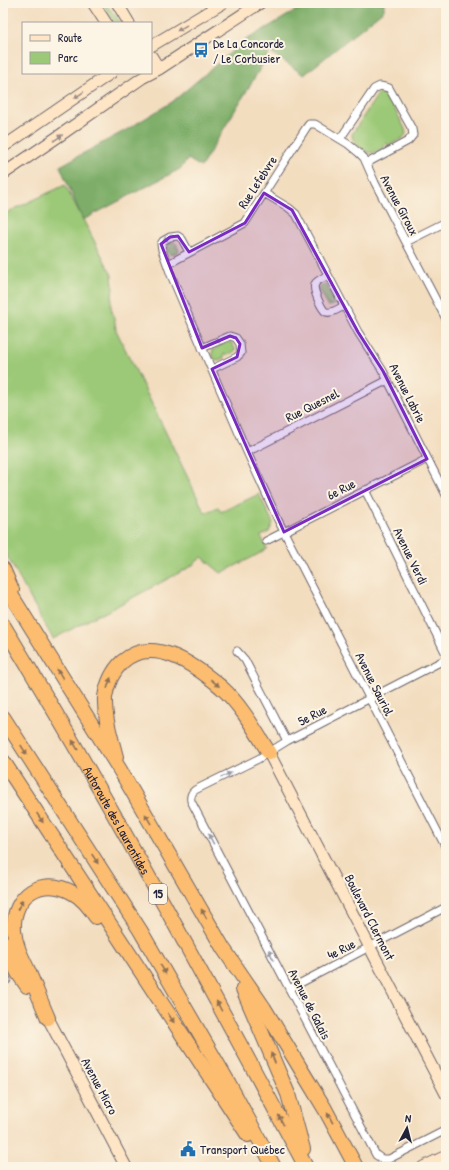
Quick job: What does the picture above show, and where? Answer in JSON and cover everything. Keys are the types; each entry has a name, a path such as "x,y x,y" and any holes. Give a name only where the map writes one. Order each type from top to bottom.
{"highway":[{"path":"3,569 23,614"},
{"path":"3,582 120,770 223,948 264,1008 325,1109 356,1167"},
{"name":"Autoroute des Laurentides","path":"3,625 121,826 307,1167"},
{"path":"120,770 106,718 105,706 107,689 112,674 124,661 135,654 148,651 162,652 172,655 195,668 215,682 240,708 269,753"},
{"path":"3,717 136,924 224,1076 274,1167"},
{"path":"3,761 269,1167"},
{"path":"48,1018 19,950 14,934 14,920 20,903 25,896 37,888 58,886 79,897 89,907 142,974"},
{"path":"3,942 18,972 48,1018"},
{"path":"223,948 250,1004 288,1094 307,1167"}],"street":[{"path":"93,3 105,22"},
{"path":"117,3 128,22"},
{"path":"152,45 223,3"},
{"path":"152,72 159,69 260,3"},
{"path":"152,58 159,69"},
{"path":"3,147 110,74"},
{"path":"3,174 50,143 140,76"},
{"path":"340,139 374,89 383,86 391,90 412,129 412,137 408,141 367,163"},
{"name":"Avenue Giroux","path":"311,124 317,124 340,139 359,153 367,163 374,183 446,319"},
{"name":"Rue Lefebvre","path":"168,264 245,223 306,128 311,124"},
{"name":"Avenue Labrie","path":"264,193 296,214 358,332 382,368 446,495"},
{"path":"406,242 446,222"},
{"path":"189,252 182,239 178,236 172,236 162,243 161,247 202,348 247,452 284,532"},
{"path":"328,275 315,283 313,287 323,308 326,312 331,312 344,306"},
{"path":"202,348 230,336 236,338 240,344 241,350 237,357 212,369"},
{"name":"Rue Quesnel","path":"247,452 388,380"},
{"name":"6e Rue","path":"266,541 428,459"},
{"name":"Avenue Verdi","path":"365,490 446,654"},
{"name":"Avenue Sauriol","path":"284,532 446,848"},
{"path":"237,651 245,660 287,741"},
{"name":"5e Rue","path":"191,793 208,783 236,771 269,753 287,741 446,659"},
{"name":"Boulevard Clermont","path":"269,753 446,1094"},
{"name":"Avenue de Galais","path":"191,793 191,801 374,1153 378,1157 385,1160 389,1159 446,1130"},
{"name":"4e Rue","path":"289,989 446,908"},
{"path":"3,973 7,980 3,982"},
{"name":"Avenue Micro","path":"48,1018 126,1167"},
{"path":"423,1167 446,1156"}],"highlighted area":[{"path":"264,193 292,210 358,332 383,371 427,459 284,532 212,369 237,357 240,344 236,338 230,336 202,348 161,244 170,237 178,236 189,252 245,223"}],"green space":[{"path":"102,3 105,3 120,22 114,22"},
{"path":"309,3 384,3 384,10 304,75 270,52 201,167 188,159 180,169 83,220 60,166 126,130 172,102 244,41"},
{"path":"378,94 388,96 405,129 406,134 403,138 388,146 387,143 384,145 385,147 376,152 369,153 353,140 352,134"},
{"path":"65,185 112,275 113,287 111,307 116,330 205,513 218,507 221,512 259,494 273,523 269,532 261,536 267,549 253,557 221,573 202,557 190,567 53,639 3,549 3,216 8,212"},
{"path":"174,242 178,245 175,246 176,248 178,247 179,251 171,255 168,253 166,247 169,243"},
{"path":"326,284 335,304 328,306 319,288"},
{"path":"227,342 232,343 235,351 226,356 225,354 223,355 224,358 218,360 214,359 212,354 213,350"}],"place":[{"name":"De La Concorde / Le Corbusier","path":"201,50"},
{"name":"Transport Québec","path":"188,1149"}]}
